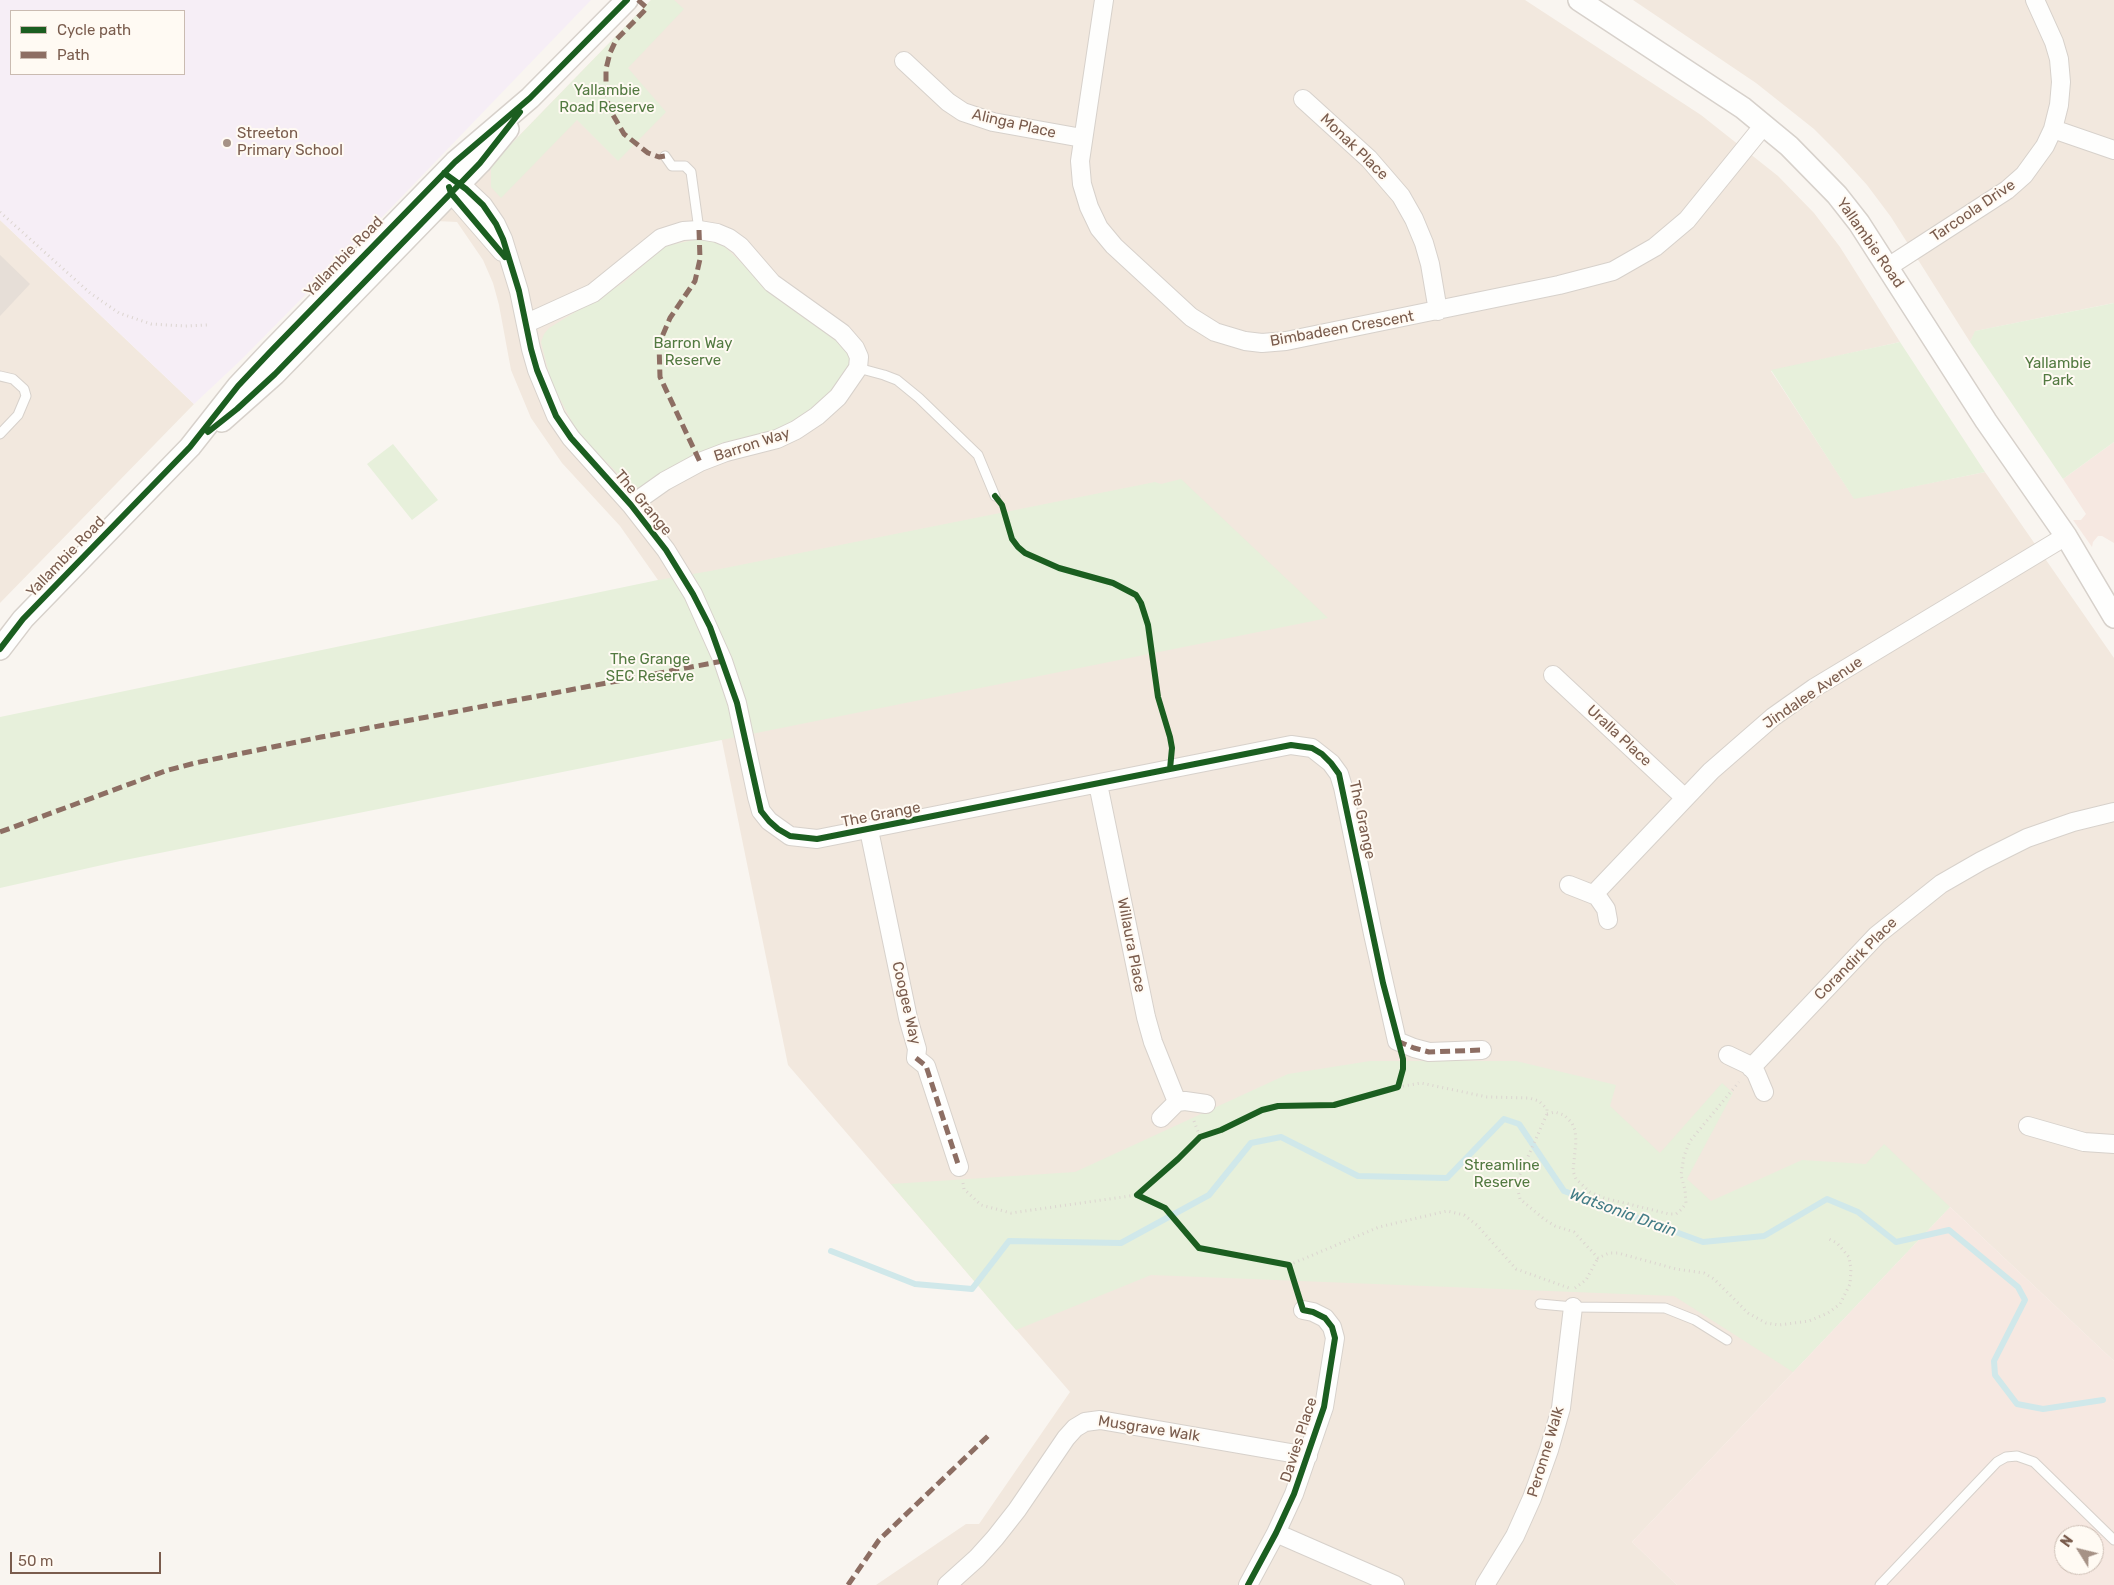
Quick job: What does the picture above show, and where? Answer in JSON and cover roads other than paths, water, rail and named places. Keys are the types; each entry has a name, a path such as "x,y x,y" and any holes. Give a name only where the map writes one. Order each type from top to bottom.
{"street":[{"name":"Yallambie Road","path":"0,638 23,619 190,447 254,369 452,183 493,128 530,98 626,0"},
{"name":"Bimbadeen Crescent","path":"1104,0 1080,161 1082,184 1089,207 1099,228 1114,246 1199,324 1229,337 1262,343 1286,341 1438,311 1592,277 1612,270 1634,260 1661,242 1687,220 1764,125"},
{"name":"Yallambie Road","path":"1579,0 1722,94 1764,125 1789,146 1838,195 1888,267 1986,421 2066,536 2114,617"},
{"name":"Tarcoola Drive","path":"1888,267 2006,190 2035,162 2045,146 2053,128 2059,105 2061,82 2059,59 2048,24 2036,0"},
{"name":"Alinga Place","path":"904,61 948,102 963,112 993,122 1082,138"},
{"name":"Monak Place","path":"1303,99 1369,158 1401,196 1414,219 1424,243 1430,264 1438,311"},
{"path":"2053,128 2114,150"},
{"name":"The Grange","path":"452,183 483,205 496,224 510,262 527,323 537,370 556,416 577,445 631,504 666,550 693,594 710,627 737,702 757,797 762,811 769,821 790,836 803,839 817,839 1291,745 1312,748 1332,763 1339,774 1397,1040 1414,1048 1429,1052 1482,1050"},
{"path":"527,323 592,293 661,238 683,231 699,230 717,233 729,238 740,246 772,283 850,340 856,348 859,357 858,368"},
{"name":"Barron Way","path":"631,504 665,481 700,462 726,452 777,439 796,430 817,416 838,397 858,368"},
{"name":"Yallambie Road","path":"2066,536 2114,590"},
{"name":"Jindalee Avenue","path":"1594,894 1685,798 1742,743 1814,688 2066,536"},
{"name":"Yallambie Road","path":"0,649 23,619"},
{"name":"Uralla Place","path":"1553,675 1685,798"},
{"name":"Willaura Place","path":"1098,784 1146,1017 1153,1042 1177,1102"},
{"name":"Corandirk Place","path":"1751,1068 1877,935 1941,884 2027,838 2073,822 2114,812"},
{"name":"Coogee Way","path":"869,830 908,1018 917,1049 916,1058 926,1066 959,1167"},
{"path":"1569,885 1594,894 1606,909 1608,920"},
{"path":"1728,1055 1751,1068 1756,1073 1764,1092"},
{"path":"1161,1118 1177,1102 1185,1101 1206,1104"},
{"path":"2028,1126 2084,1142 2114,1144"},
{"name":"Peronne Walk","path":"1485,1585 1514,1536 1532,1498 1549,1450 1561,1408 1573,1307"},
{"name":"Davies Place","path":"1248,1585 1276,1533 1294,1494 1324,1407 1336,1338 1332,1327 1325,1318 1313,1312 1303,1310"},
{"name":"Musgrave Walk","path":"947,1585 996,1538 1066,1438 1075,1428 1085,1422 1100,1420 1308,1456"},
{"path":"1276,1533 1395,1585"}],"lane":[{"path":"665,156 672,166 685,166 691,172 699,230"},
{"path":"858,368 897,380 919,398 978,455 995,496"},
{"path":"0,376 13,379 24,389 26,396 18,415 0,434"},
{"path":"1540,1304 1573,1307 1665,1308 1695,1320 1727,1340"},
{"path":"1880,1585 1997,1462 2006,1457 2017,1456 2034,1462 2114,1540"}],"waterway":[{"name":"Watsonia Drain","path":"831,1251 915,1284 972,1289 1009,1241 1121,1243 1209,1195 1251,1143 1281,1137 1358,1176 1447,1178 1504,1119 1519,1124 1564,1191 1703,1242 1764,1236 1827,1199 1858,1212 1896,1242 1949,1230 2018,1287 2025,1300 1994,1361 1995,1375 2017,1404 2043,1409 2103,1400"}],"place":[{"name":"Streeton Primary School","path":"227,143"}],"park label":[{"name":"Yallambie Road Reserve","path":"607,100"},
{"name":"Barron Way Reserve","path":"693,352"},
{"name":"Yallambie Park","path":"2058,372"},
{"name":"The Grange SEC Reserve","path":"650,668"},
{"name":"Streamline Reserve","path":"1502,1174"}]}
